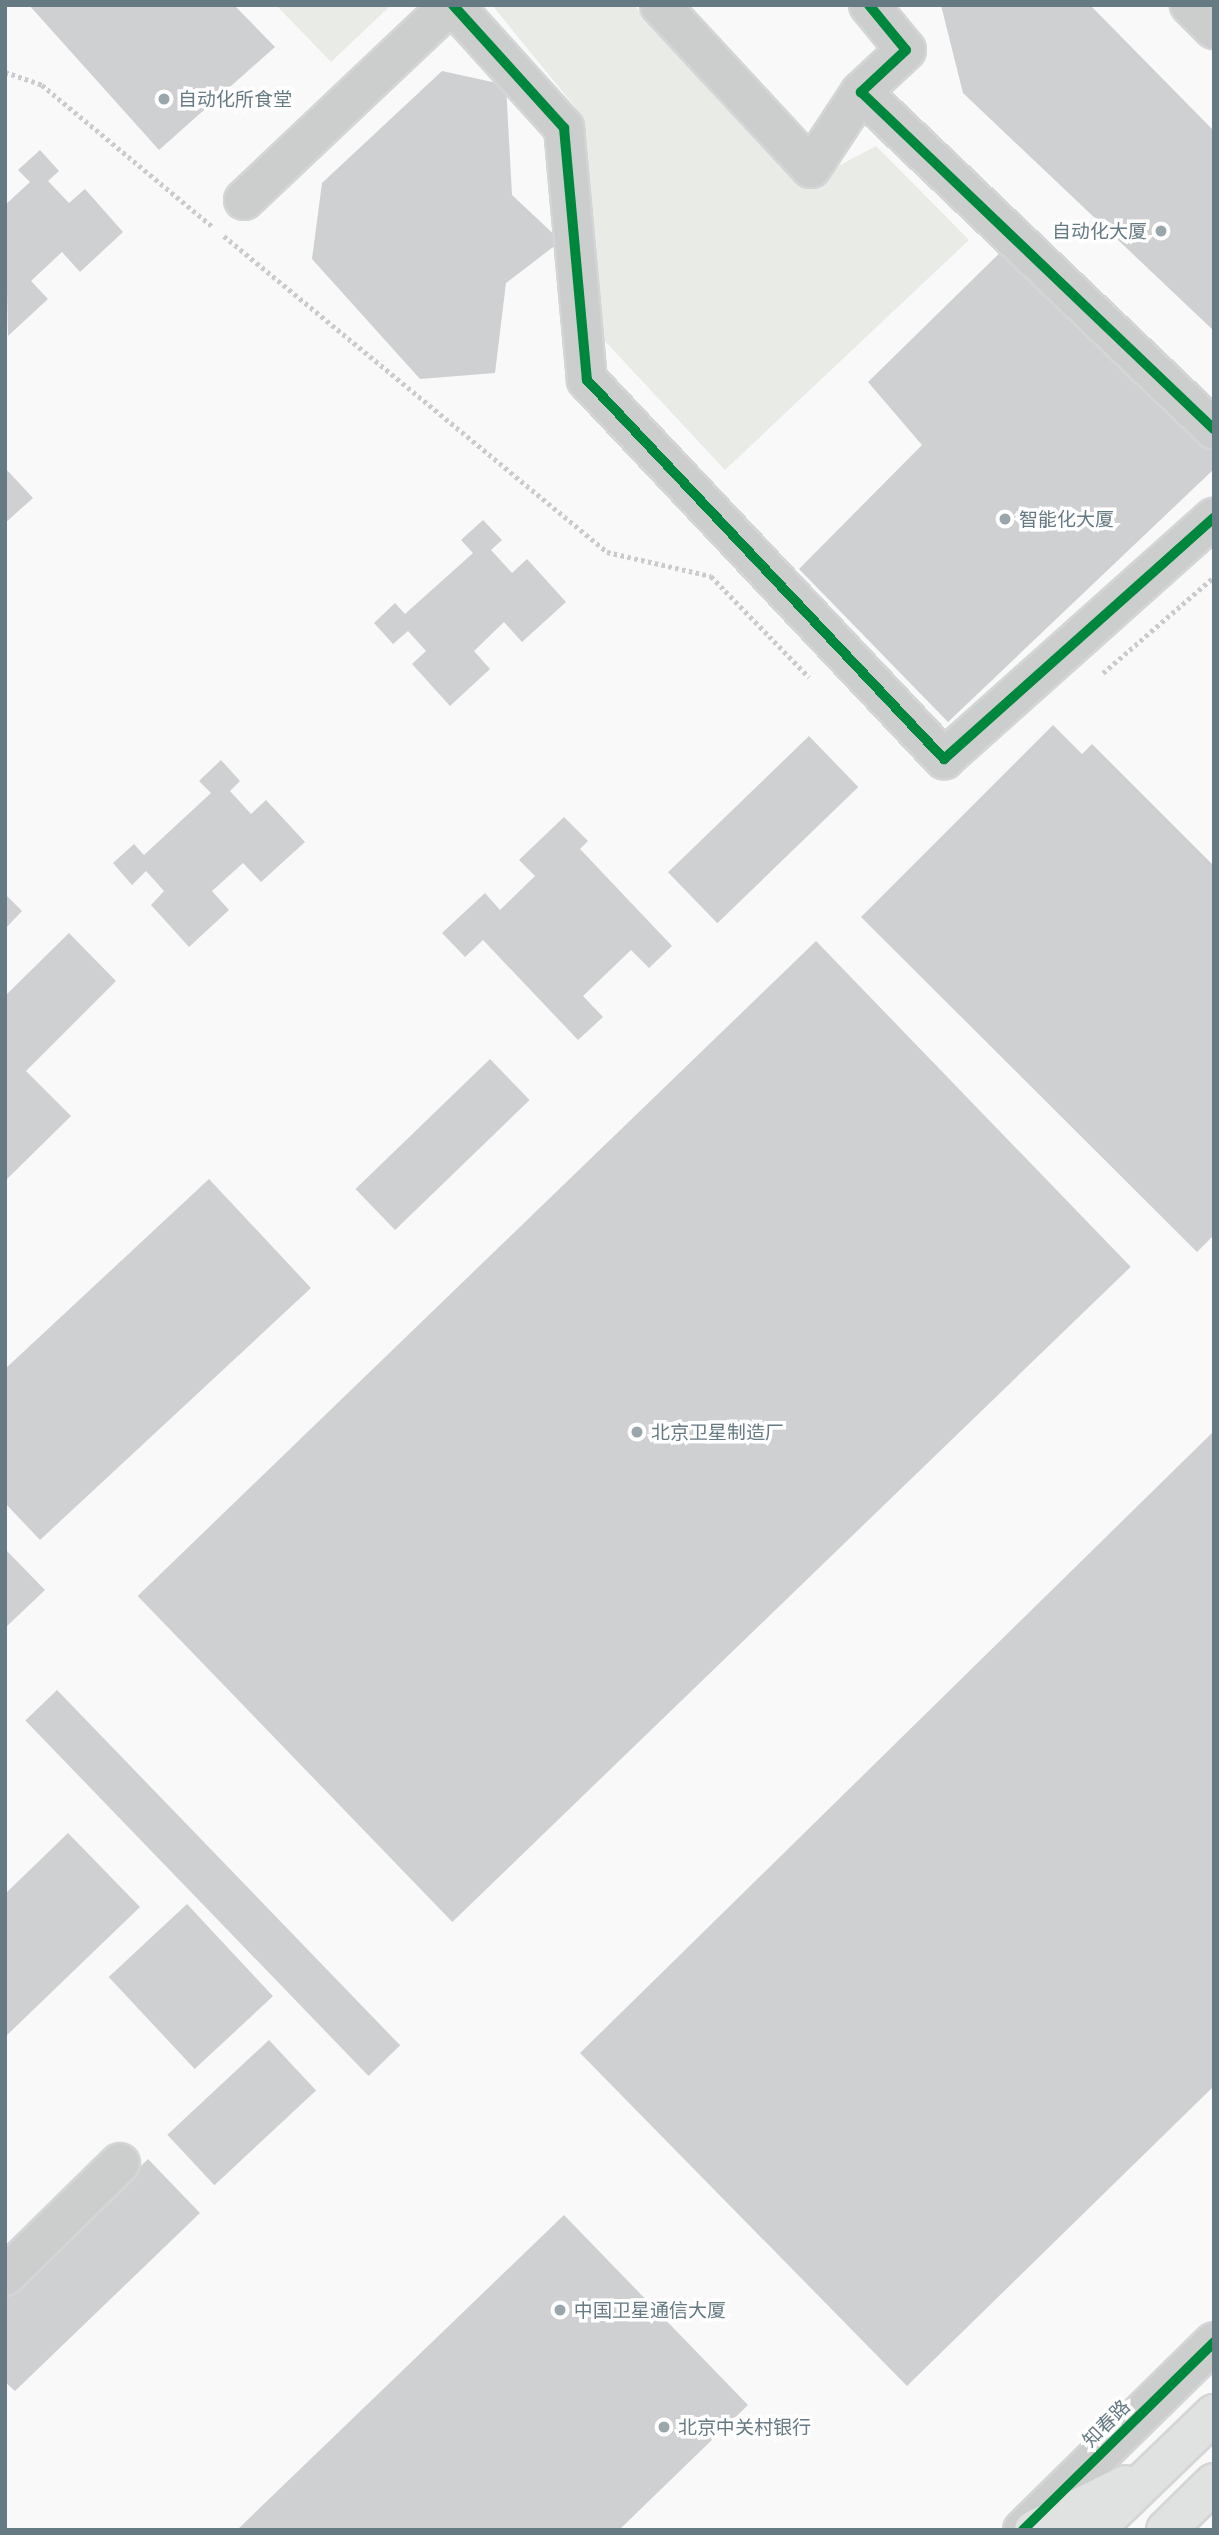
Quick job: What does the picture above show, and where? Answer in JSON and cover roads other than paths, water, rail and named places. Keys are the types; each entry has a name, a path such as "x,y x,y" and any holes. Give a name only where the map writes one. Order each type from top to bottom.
{"main road":[{"path":"1094,2530 1214,2414"},
{"path":"1034,2530 1156,2470"},
{"path":"1166,2530 1214,2483"}],"street":[{"path":"244,200 452,5 564,128 587,380 944,759 1214,518"},
{"path":"660,5 811,168 861,92 906,50 869,5"},
{"path":"1190,5 1214,29"},
{"path":"861,92 1214,429"},
{"path":"5,2276 120,2163"},
{"name":"知春路","path":"1023,2530 1214,2342"}],"place":[{"name":"自动化所食堂","path":"164,99"},
{"name":"自动化大厦","path":"1161,231"},
{"name":"智能化大厦","path":"1005,519"},
{"name":"北京卫星制造厂","path":"637,1432"},
{"name":"中国卫星通信大厦","path":"560,2310"},
{"name":"北京中关村银行","path":"664,2427"}]}
